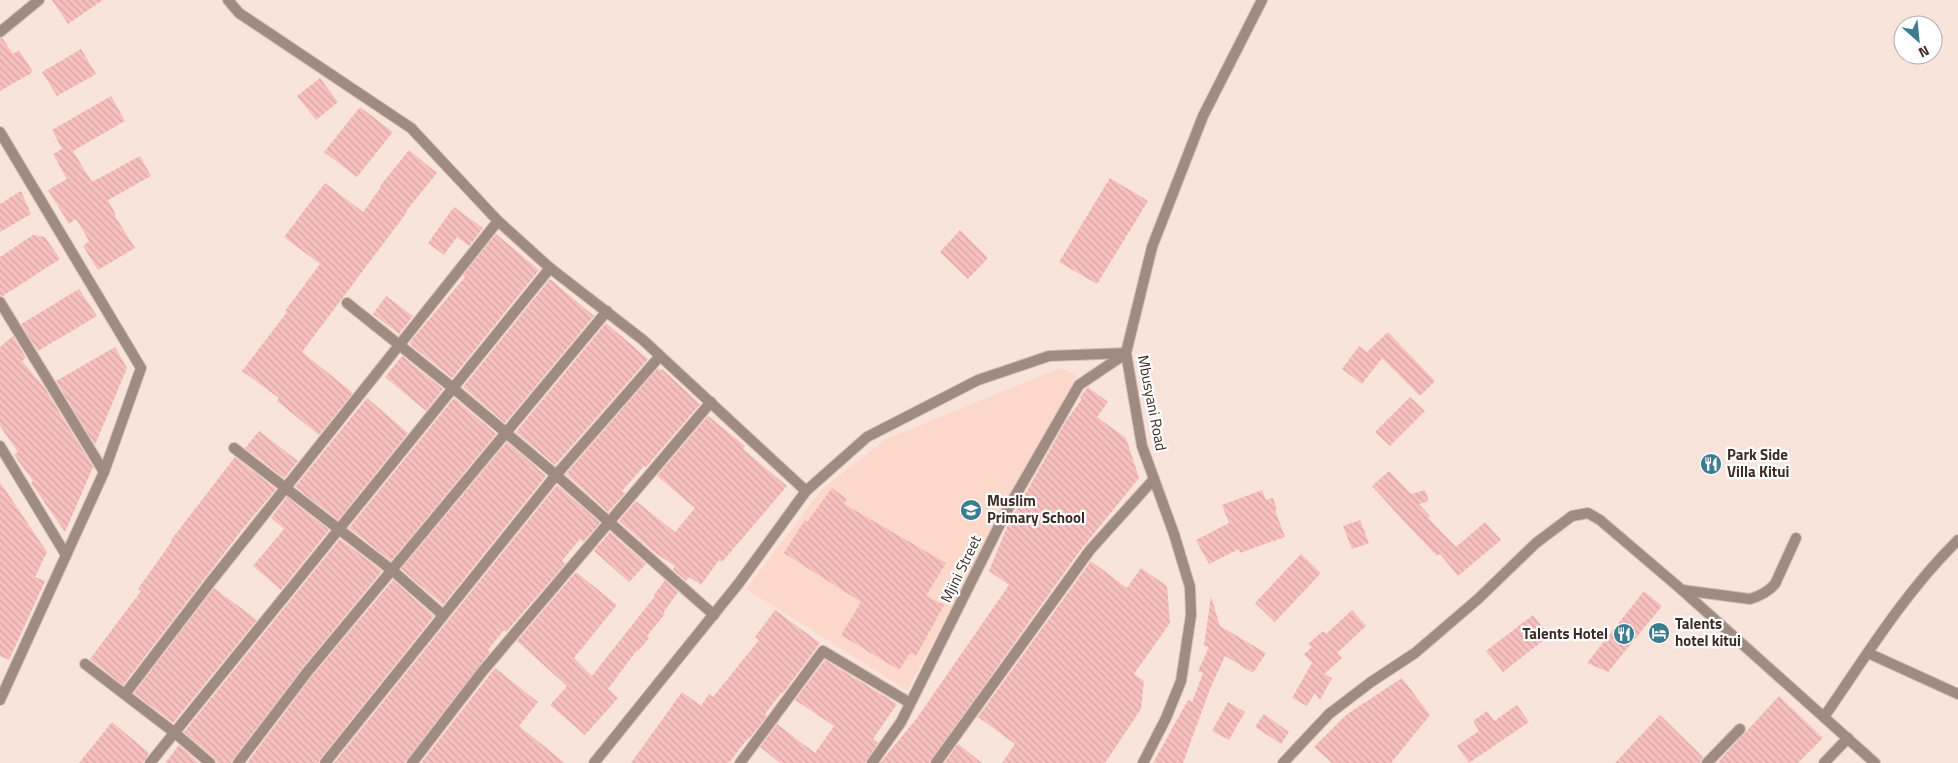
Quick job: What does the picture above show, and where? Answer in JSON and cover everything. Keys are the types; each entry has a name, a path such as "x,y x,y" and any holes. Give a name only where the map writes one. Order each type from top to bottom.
{"street":[{"path":"0,32 38,0"},
{"path":"228,0 239,13 411,128 498,221 550,268 607,311 660,356 806,491"},
{"name":"Mbusyani Road","path":"1143,763 1166,718 1181,681 1191,615 1190,587 1174,534 1142,446 1126,353 1152,247 1199,125 1262,0"},
{"path":"0,132 141,368 104,472 0,700"},
{"path":"125,694 209,584 498,221"},
{"path":"150,763 550,268"},
{"path":"0,302 104,472"},
{"path":"347,303 400,344 556,475 714,615"},
{"path":"238,763 308,671 607,311"},
{"path":"594,763 714,615 806,491 866,437 978,380 1049,356 1126,353"},
{"name":"Mjini Street","path":"872,763 900,722 1006,512 1080,385 1126,353"},
{"path":"324,763 556,475 660,356"},
{"path":"412,763 482,672 710,402"},
{"path":"0,446 66,555"},
{"path":"234,448 393,570 443,615"},
{"path":"936,763 1090,550 1154,479"},
{"path":"1283,763 1329,714 1371,682 1414,653 1478,599 1536,544 1572,516 1588,513 1600,520 1682,590 1875,763"},
{"path":"1682,590 1750,599 1758,597 1771,589 1775,584 1796,538"},
{"path":"1824,717 1895,613 1939,558 1958,540"},
{"path":"740,763 823,651 910,703"},
{"path":"1868,653 1958,694"},
{"path":"85,664 175,733 210,763"},
{"path":"1707,763 1740,729"},
{"path":"1824,763 1848,738"}],"shaded area":[{"path":"1060,368 1077,375 907,690 746,589 823,488 886,439"}],"building":[{"path":"52,0 103,0 68,24"},
{"path":"2,38 13,54 19,50 33,72 0,91 0,39"},
{"path":"81,49 96,74 57,96 42,72"},
{"path":"320,78 338,102 316,120 297,96"},
{"path":"111,96 125,121 73,151 92,182 140,156 151,176 108,200 115,216 135,248 98,270 83,246 89,241 76,219 69,224 48,190 67,179 53,154 62,149 52,130"},
{"path":"360,107 393,132 357,177 324,152"},
{"path":"409,150 437,173 406,211 302,352 353,393 319,435 277,401 279,398 242,371 287,312 285,311 320,264 284,237 325,183 363,212 380,186"},
{"path":"1110,178 1148,201 1097,284 1059,262"},
{"path":"21,191 31,214 0,232 0,204"},
{"path":"454,207 483,228 469,246 457,237 444,255 428,243"},
{"path":"960,230 988,258 968,279 940,252"},
{"path":"496,234 539,270 452,378 411,345 410,342 465,277 463,275"},
{"path":"33,235 45,237 60,259 3,296 0,295 0,257"},
{"path":"550,279 594,316 505,423 463,387"},
{"path":"79,289 97,316 38,351 21,324"},
{"path":"386,296 413,316 399,334 373,314"},
{"path":"606,323 648,359 555,465 516,432"},
{"path":"1388,332 1435,381 1420,396 1382,358 1362,384 1342,369 1359,346 1367,352"},
{"path":"13,336 26,358 22,361 44,387 93,467 65,532 31,483 33,481 14,455 18,452 0,426 0,347"},
{"path":"115,347 127,368 95,445 56,381"},
{"path":"402,356 443,389 426,411 385,377"},
{"path":"658,368 662,369 700,404 646,467 644,466 622,491 625,493 608,512 566,474"},
{"path":"1088,387 1108,402 1097,417 1126,438 1139,478 1079,552 929,763 880,763 917,718 1009,585 989,571 1007,527 1066,421"},
{"path":"1410,397 1425,411 1390,446 1375,432"},
{"path":"367,398 408,433 338,520 295,487"},
{"path":"454,398 496,434 391,561 349,528"},
{"path":"708,416 745,446 743,449 787,486 722,562 719,560 701,585 689,577 686,581 673,569 675,566 655,553 619,521 636,501 675,532 695,508 657,476"},
{"path":"259,431 298,461 284,478 245,448"},
{"path":"507,442 546,476 443,605 401,569"},
{"path":"235,457 276,489 241,531 123,685 90,659 141,591 138,589 171,540"},
{"path":"1389,471 1411,494 1425,490 1429,501 1419,504 1430,516 1428,518 1456,547 1485,522 1501,540 1458,576 1440,554 1437,556 1372,486"},
{"path":"0,482 47,552 35,577 45,581 9,660 0,656"},
{"path":"557,485 600,523 583,542 580,539 562,561 565,564 506,632 504,630 488,650 490,652 405,763 334,763"},
{"path":"832,488 847,499 844,504 946,563 926,596 944,605 916,656 910,653 899,670 841,635 861,602 784,553 805,520 807,522"},
{"path":"1262,490 1266,500 1273,498 1277,509 1275,510 1285,537 1240,553 1239,549 1209,564 1196,540 1229,523 1222,505"},
{"path":"287,497 329,530 281,590 253,566 284,529 271,518"},
{"path":"1360,520 1369,543 1352,549 1343,526"},
{"path":"610,532 646,564 629,582 594,551"},
{"path":"340,539 382,571 303,667 231,763 217,763 214,758 184,732"},
{"path":"1301,554 1321,573 1275,622 1255,603"},
{"path":"1091,561 1127,588 1141,568 1167,586 1170,623 1134,674 1144,681 1141,709 1105,763 1002,763 1015,744 978,717"},
{"path":"576,572 617,605 574,658 592,676 655,596 665,580 678,592 663,613 665,614 647,636 649,638 637,650 608,689 618,698 585,735 550,705 567,686 517,641"},
{"path":"393,580 434,616 318,763 247,763 313,675"},
{"path":"214,588 257,620 173,723 134,693"},
{"name":"Talents Hotel","path":"1644,591 1662,606 1608,672 1587,663"},
{"path":"1211,596 1220,626 1266,653 1253,673 1225,656 1210,689 1183,763 1153,763 1188,700 1192,702 1203,673 1198,671 1209,647 1204,646"},
{"path":"775,610 820,643 765,714 767,716 729,763 631,763 682,692 701,706 709,694 713,697 759,640 755,637"},
{"path":"1352,610 1366,626 1337,653 1342,658 1324,674 1332,678 1320,700 1315,693 1307,706 1292,698 1312,663 1304,654 1312,647 1308,644 1323,631 1326,634"},
{"path":"1533,615 1549,636 1503,672 1486,651"},
{"path":"825,660 897,704 873,739 878,743 865,763 780,763 760,747 777,724 815,753 834,726 795,700"},
{"path":"495,668 538,702 519,726 565,763 421,763"},
{"path":"1402,678 1430,715 1391,763 1332,763 1314,747 1346,715"},
{"path":"1779,696 1823,738 1798,763 1717,763"},
{"path":"1228,702 1245,712 1229,740 1212,731"},
{"path":"1517,705 1529,722 1469,763 1457,746 1479,731 1473,721 1487,711 1494,721"},
{"path":"1264,714 1289,732 1281,744 1255,727"},
{"path":"1660,715 1703,757 1700,763 1615,763"},
{"path":"112,722 149,753 143,763 79,763"},
{"path":"958,744 982,763 944,763"},
{"path":"179,745 199,763 165,763"}],"place":[{"name":"Park Side Villa Kitui","path":"1711,464"},
{"name":"Muslim Primary School","path":"971,510"},
{"name":"Talents hotel kitui","path":"1659,633"},
{"name":"Talents Hotel","path":"1624,634"}]}
